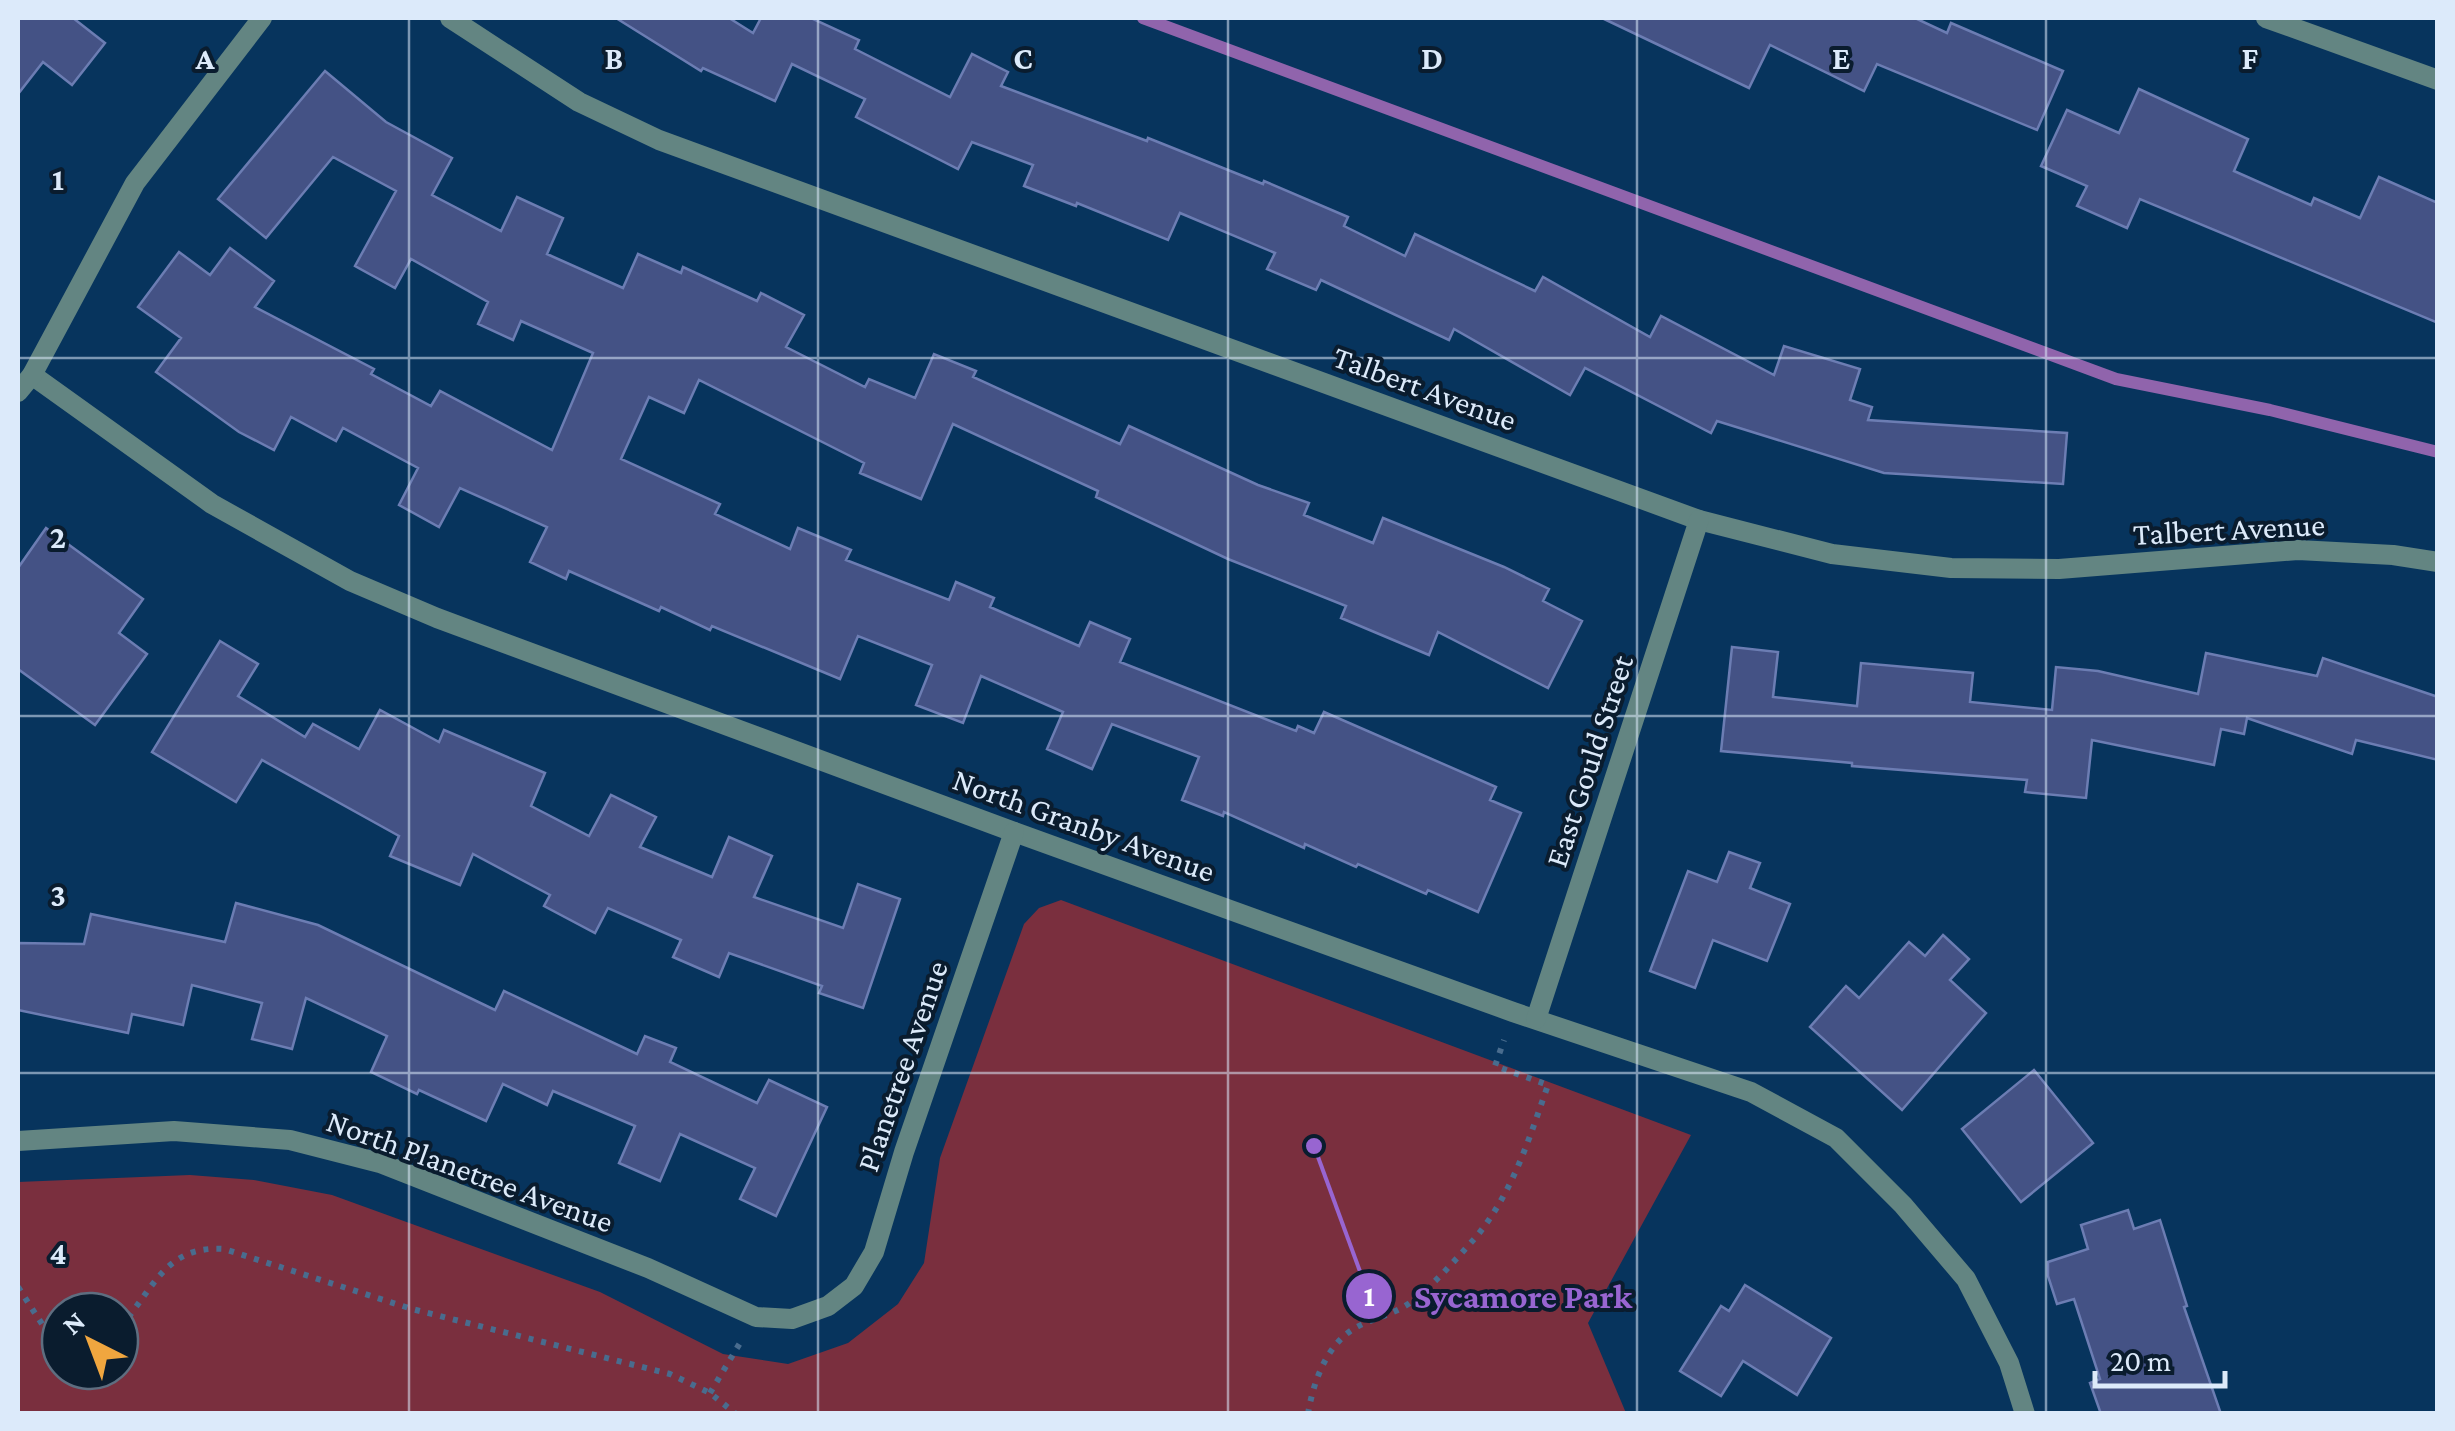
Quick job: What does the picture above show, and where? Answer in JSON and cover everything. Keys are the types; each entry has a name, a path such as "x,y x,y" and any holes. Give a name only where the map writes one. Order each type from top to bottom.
{"street":[{"path":"18,392 32,375 134,183 262,18"},
{"name":"Talbert Avenue","path":"450,18 579,102 659,140 1699,520 1832,554 1951,568 2060,569 2298,550 2393,555 2438,562"},
{"path":"2266,18 2438,80"},
{"name":"North Granby Avenue","path":"32,375 212,504 350,581 437,618 1014,832 1513,1012 1751,1092 1836,1138 1903,1205 1966,1279 2009,1363 2025,1414"},
{"name":"East Gould Street","path":"1536,1019 1699,520"},
{"name":"Planetree Avenue","path":"828,1306 854,1286 874,1252 904,1152 1014,832"},
{"name":"North Planetree Avenue","path":"18,1141 174,1131 290,1140 380,1163 648,1268 756,1316 792,1319 828,1306"}],"path":[{"path":"1308,1414 1317,1375 1340,1342 1353,1329 1409,1304 1457,1258 1503,1199 1520,1166 1548,1085 1494,1066 1513,1012"},
{"path":"140,1301 166,1267 182,1254 202,1247 224,1249 412,1309 670,1374 710,1393 736,1414"},
{"path":"18,1287 40,1321"},
{"path":"710,1393 756,1316"}],"shaded area":[{"path":"1061,900 1691,1135 1588,1323 1626,1413 18,1413 18,1182 190,1175 254,1180 332,1195 600,1292 723,1354 788,1364 848,1343 898,1304 924,1263 940,1158 1024,924 1039,908"}],"building":[{"path":"18,18 73,18 105,43 72,85 43,62 18,94"},
{"path":"616,18 729,18 753,33 761,18 811,18 859,40 855,49 950,97 972,54 1008,72 1001,86 1263,184 1264,181 1348,217 1344,226 1405,256 1415,234 1535,291 1543,277 1650,337 1661,316 1774,375 1784,346 1860,369 1850,400 1872,407 1868,420 2067,433 2063,484 1884,473 1717,421 1711,433 1585,368 1570,395 1454,329 1449,340 1321,280 1316,290 1267,269 1275,253 1180,213 1168,240 1024,186 1033,165 972,142 958,169 856,117 865,99 792,64 775,101 703,68 701,71"},
{"path":"1602,18 1915,18 1947,33 1951,23 2063,71 2037,130 1877,64 1864,91 1770,45 1749,88"},
{"path":"325,71 386,122 452,158 432,195 501,231 517,197 563,218 547,254 623,288 638,254 681,273 683,267 757,301 761,293 804,315 786,347 865,387 869,379 915,398 934,354 976,371 973,377 1120,444 1129,426 1258,485 1309,503 1304,515 1373,543 1383,518 1549,589 1543,601 1582,621 1548,688 1438,632 1429,655 1341,618 1346,606 1228,559 1096,497 1098,491 953,424 921,499 860,473 864,463 699,380 684,413 649,397 621,459 720,504 715,514 790,549 798,528 851,550 846,560 949,600 956,582 994,598 990,607 1079,646 1090,622 1130,639 1120,662 1296,731 1298,726 1314,733 1324,712 1496,787 1490,800 1521,813 1478,912 1305,844 1304,848 1224,812 1223,816 1182,800 1199,757 1112,724 1092,769 1047,749 1063,712 981,676 963,723 916,705 932,665 858,636 840,679 712,626 710,630 661,607 659,611 569,571 566,579 530,562 547,527 460,488 439,527 399,505 418,468 343,428 336,441 291,417 274,450 239,432 156,372 181,338 138,307 179,252 210,275 230,248 274,281 255,307 374,369 371,374 431,406 440,391 552,450 593,353 521,321 513,340 478,324 488,302 411,259 395,288 355,266 396,191 333,157 266,238 218,199"},
{"path":"2139,89 2248,139 2234,171 2311,205 2314,198 2360,218 2379,177 2438,203 2438,323 2140,199 2127,228 2077,206 2087,186 2041,166 2067,110 2119,133"},
{"path":"46,528 143,599 119,633 147,654 95,725 18,669 18,568"},
{"path":"220,641 258,664 238,696 305,737 313,724 359,749 380,710 439,742 444,730 545,773 531,806 589,836 611,795 656,817 640,847 712,877 729,837 772,856 754,897 843,928 858,884 900,899 863,1008 819,993 822,986 729,953 719,977 673,957 681,940 608,908 595,933 544,906 550,895 473,854 460,885 390,856 399,836 262,760 236,802 152,752"},
{"path":"1732,647 1778,652 1773,697 1857,706 1861,663 1973,673 1970,702 2052,710 2056,667 2098,671 2198,694 2206,653 2317,676 2323,658 2438,697 2438,760 2356,740 2352,754 2247,718 2244,734 2221,729 2214,765 2092,740 2086,798 2025,792 2027,780 1721,751"},
{"path":"1729,852 1760,863 1750,888 1790,904 1767,961 1713,940 1695,988 1650,971 1688,871 1717,882"},
{"path":"236,903 318,925 495,1010 504,991 637,1054 645,1036 676,1048 670,1062 757,1103 769,1080 827,1107 776,1216 740,1199 755,1168 680,1134 660,1181 619,1163 635,1126 553,1091 547,1105 503,1084 486,1121 419,1090 417,1094 371,1072 387,1036 306,998 292,1049 252,1039 262,1003 192,985 183,1025 132,1014 128,1033 18,1010 18,943 84,944 91,914 225,942"},
{"path":"1943,935 1969,959 1950,980 1986,1013 1902,1110 1810,1027 1846,986 1859,998 1909,942 1925,956"},
{"path":"2034,1070 2093,1143 2021,1202 1962,1129"},
{"path":"2128,1210 2134,1229 2160,1220 2187,1306 2184,1307 2221,1414 2101,1414 2090,1383 2100,1379 2074,1299 2057,1304 2048,1262 2088,1249 2081,1225"},
{"path":"1745,1285 1831,1338 1797,1395 1743,1361 1721,1396 1680,1371 1721,1306 1729,1311"}],"waterway":[{"path":"1143,18 2116,379 2270,410 2438,452"}],"place":[{"name":"Sycamore Park","path":"1314,1146"}]}
